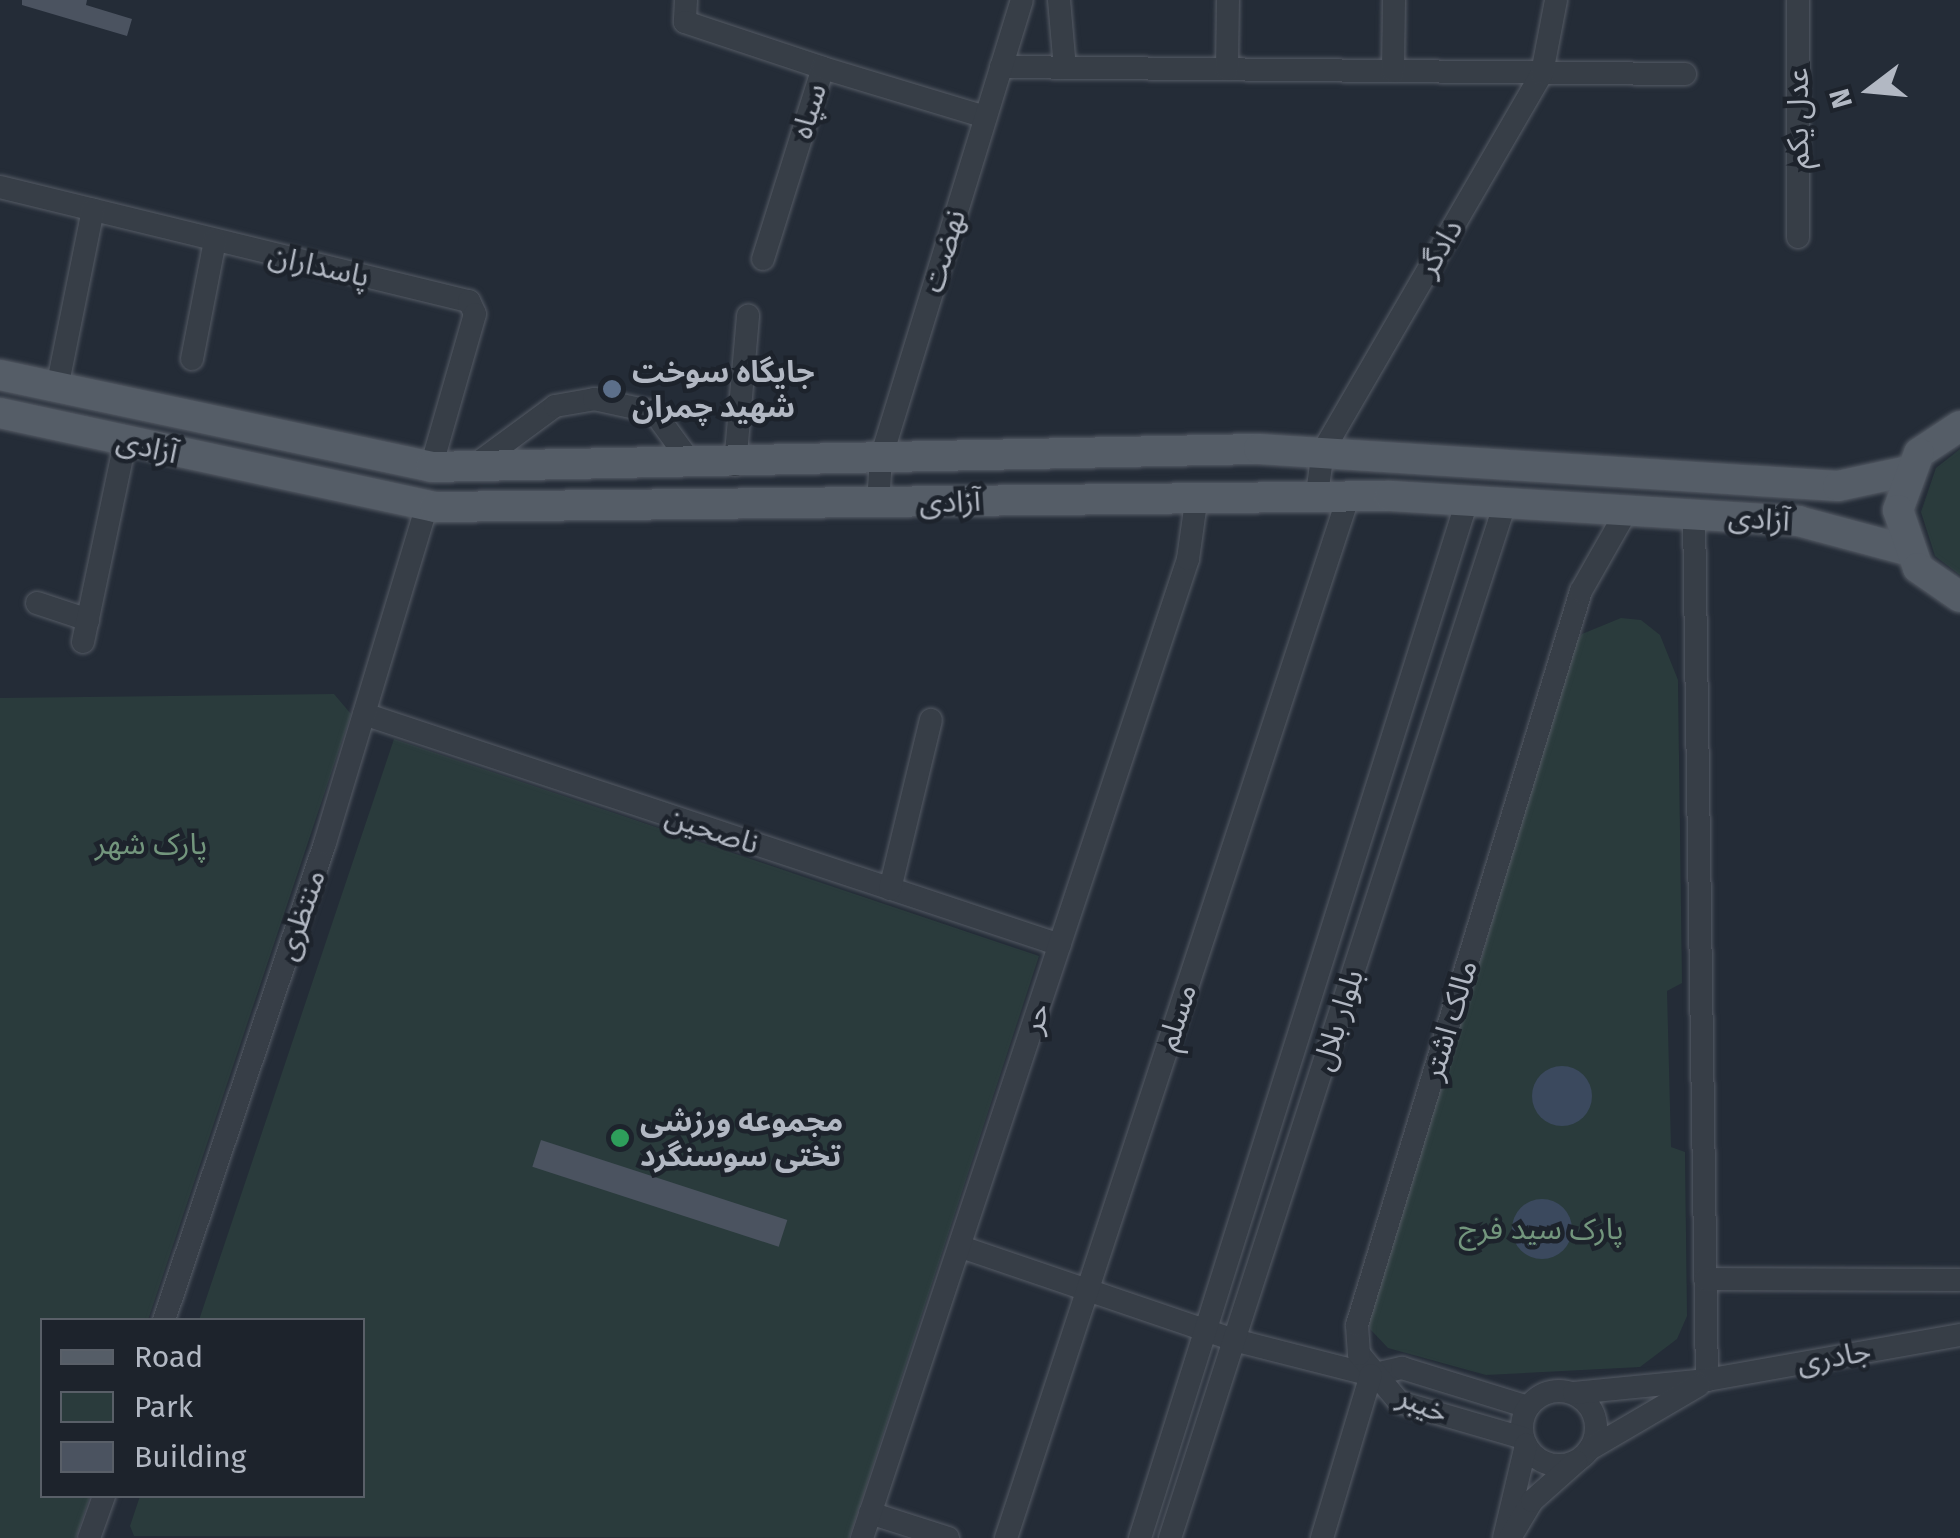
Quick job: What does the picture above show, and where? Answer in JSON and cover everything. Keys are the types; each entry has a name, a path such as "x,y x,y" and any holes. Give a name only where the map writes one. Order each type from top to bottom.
{"main road":[{"name":"آزادی","path":"0,375 430,467 734,465 881,458 1323,451 1838,486 1908,470"},
{"name":"آزادی","path":"0,413 427,506 878,504 1317,494 1798,521 1906,550"},
{"path":"1957,602 1918,568 1906,550 1898,510 1908,470 1935,438 1960,426"}],"street":[{"name":"نهضت","path":"878,504 881,458 1022,0"},
{"path":"1059,0 1065,68"},
{"path":"1227,70 1228,0"},
{"path":"1393,71 1394,0"},
{"name":"دادگر","path":"1317,494 1323,451 1542,73 1556,0"},
{"name":"عدل یکم","path":"1798,0 1798,237"},
{"path":"686,11 823,68"},
{"path":"1001,67 1685,74"},
{"name":"سپاه","path":"763,258 823,68 986,117"},
{"name":"پاسداران","path":"0,187 474,306 430,467"},
{"path":"57,388 93,210"},
{"path":"192,359 214,240"},
{"path":"734,465 748,316"},
{"path":"475,465 555,406 594,398 654,412 692,464"},
{"path":"37,603 86,631 125,442"},
{"name":"حر","path":"862,1538 1188,559 1197,495"},
{"name":"مسلم","path":"1006,1538 1349,495"},
{"name":"بلوار بلال","path":"1140,1538 1467,500"},
{"name":"بلوار بلال","path":"1170,1538 1505,502"},
{"name":"منتظری","path":"165,1318 364,714 427,506"},
{"name":"مالک اشتر","path":"1371,1375 1359,1354 1356,1325 1582,591 1627,510"},
{"path":"1507,1538 1532,1502 1584,1455 1708,1380 1694,515"},
{"name":"ناصحین","path":"364,714 1060,945"},
{"path":"890,889 931,720"},
{"path":"960,1247 1234,1340 1371,1375 1322,1538"},
{"path":"1705,1279 1960,1280"},
{"name":"جادری","path":"1574,1394 1708,1380 1960,1335"},
{"name":"خیبر","path":"1371,1375 1402,1368 1528,1406"},
{"name":"خیبر","path":"1371,1375 1398,1402 1524,1442"},
{"path":"1507,1538 1528,1406 1557,1389 1574,1394 1595,1418 1584,1455"},
{"path":"1524,1442 1544,1462 1584,1455"},
{"path":"90,1538 103,1498"},
{"path":"870,1513 948,1538"}],"green space":[{"path":"1960,449 1960,575 1935,556 1921,512 1936,468"},
{"name":"پارک سید فرج","path":"1621,618 1641,620 1660,635 1678,680 1682,983 1667,991 1671,1147 1685,1152 1687,1316 1677,1339 1640,1367 1486,1375 1388,1348 1370,1329 1368,1304 1472,961 1481,960 1567,656 1582,634"},
{"name":"پارک شهر","path":"334,694 351,714 149,1318 40,1318 40,1498 89,1498 76,1538 0,1538 0,698"},
{"name":"مجموعه ورزشی تختی سوسنگرد","path":"394,739 1039,956 849,1538 134,1536 130,1526 139,1498 365,1498 365,1318 200,1318"}],"water":[{"path":"1562,1066 1583,1075 1592,1096 1583,1117 1562,1126 1541,1117 1532,1096 1541,1075"},
{"path":"1542,1199 1563,1208 1572,1229 1563,1250 1542,1259 1521,1250 1512,1229 1521,1208"}],"building":[{"path":"22,0 87,0 86,5 132,19 127,36 22,5"},
{"path":"541,1140 787,1220 779,1247 532,1167"}],"place":[{"name":"جایگاه سوخت شهید چمران","path":"612,389"},
{"name":"مجموعه ورزشی تختی سوسنگرد","path":"620,1138"}]}
